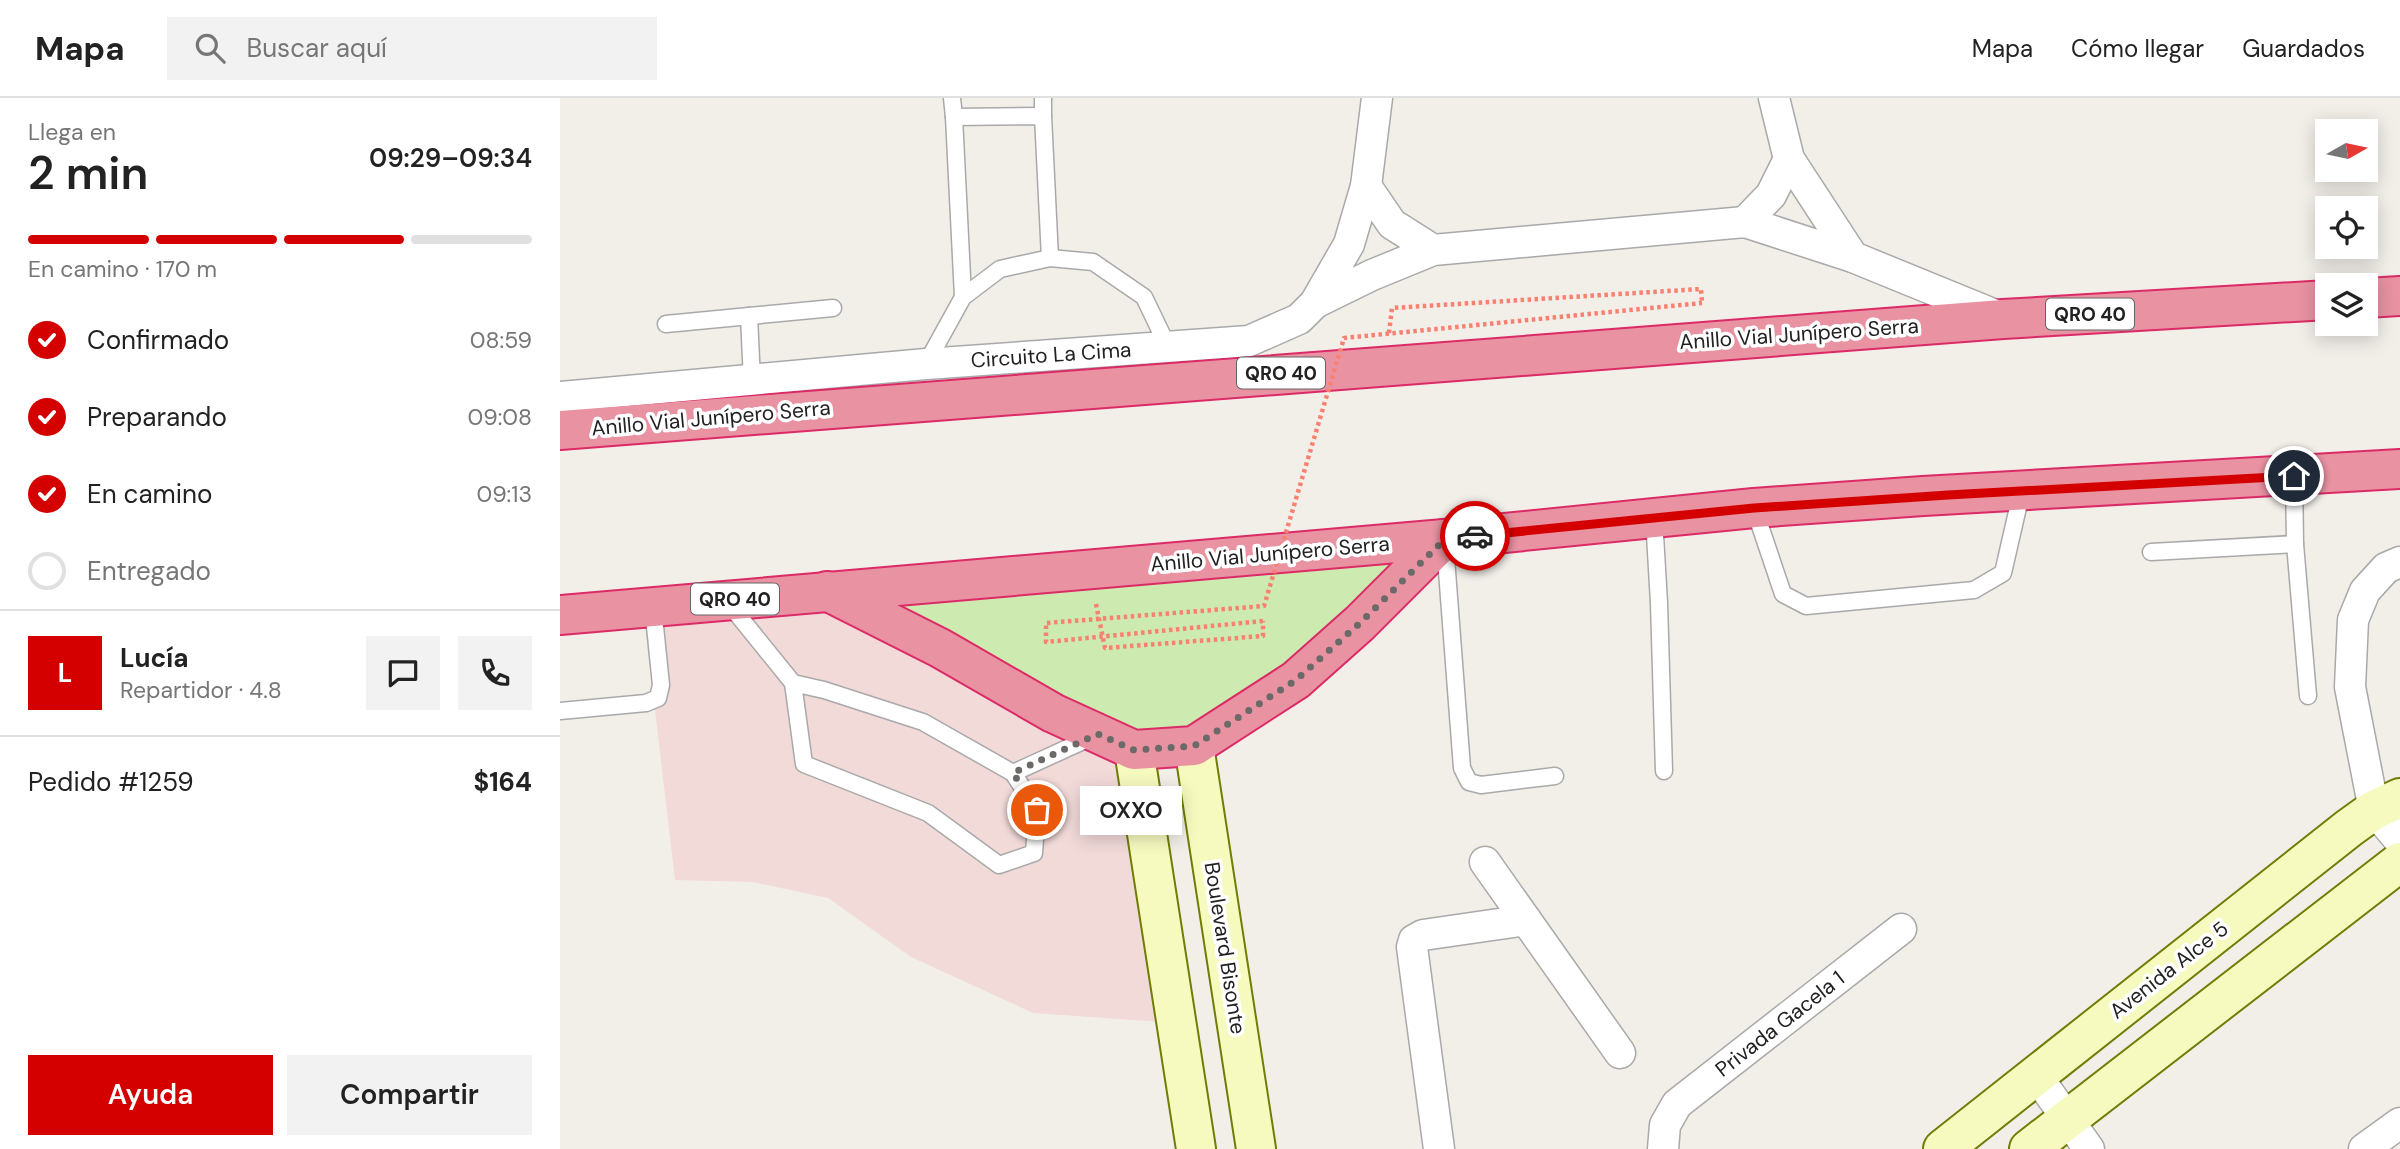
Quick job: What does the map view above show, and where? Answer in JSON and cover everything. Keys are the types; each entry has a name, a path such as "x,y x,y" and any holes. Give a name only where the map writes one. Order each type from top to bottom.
{"highway":[{"path":"2378,297 2400,296"},
{"name":"Anillo Vial Junípero Serra","path":"560,430 2003,319 2315,301"},
{"path":"2176,309 2315,313"},
{"path":"2378,314 2400,315"},
{"path":"2112,485 2400,445"},
{"name":"Anillo Vial Junípero Serra","path":"560,615 1444,540 1754,508 2400,469"},
{"path":"827,591 940,648 1053,713 1134,750 1194,746 1296,680 1360,623 1444,540"}],"street":[{"name":"Circuito La Cima","path":"560,397 926,364 1249,341 1299,318 1315,303 1349,244 1366,186 1377,98"},
{"path":"1774,98 1789,159 1853,257"},
{"path":"1745,222 1772,195 1789,159"},
{"path":"1366,186 1392,224 1433,250"},
{"path":"1315,303 1372,275 1433,250 1745,222 1853,257 2003,319"},
{"path":"2400,562 2386,568 2365,591 2353,620 2350,687 2400,841"},
{"name":"Boulevard Bisonte","path":"1194,746 1256,1149"},
{"path":"1134,750 1196,1149"},
{"name":"Avenida Alce 5","path":"1943,1149 2387,804"},
{"path":"1485,862 1620,1053"},
{"path":"2029,1149 2400,862"},
{"path":"1439,1149 1412,947 1414,940 1423,935 1526,920"},
{"name":"Privada Gacela 1","path":"1664,1137 1677,1104 1901,929"},
{"path":"1167,956 1224,943"},
{"path":"2036,1075 2089,1149"},
{"path":"2364,1149 2400,1123"}],"lane":[{"path":"952,98 963,297"},
{"path":"1043,98 1051,258"},
{"path":"954,117 1043,116"},
{"path":"926,364 963,297 1000,269 1051,258 1093,262 1144,297 1168,347"},
{"path":"666,324 833,309"},
{"path":"749,316 752,381"},
{"path":"2294,476 2295,544 2308,696"},
{"path":"1754,508 1783,594 1806,606 1974,590 2003,573 2022,490"},
{"path":"1654,518 1664,771"},
{"path":"1444,540 1462,768 1469,782 1481,785 1555,776"},
{"path":"2151,552 2295,544"},
{"path":"726,600 793,683 804,764 929,813 999,865 1034,853 1037,810 1013,773 923,722 824,690 793,683"},
{"path":"560,711 646,703 658,698 661,685 653,607"},
{"path":"1013,773 1098,734"}],"path":[{"path":"1089,569 1105,648 1263,636 1263,621 1046,642 1046,624 1264,606 1344,338 1702,303 1701,289 1392,308 1385,365"}],"shaded area":[{"path":"827,591 1134,750 1176,1023 1033,1013 911,957 828,898 752,882 675,880 643,608"}],"green space":[{"path":"1444,539 1194,746 1134,750 827,591"}],"way so far":[{"path":"1037,810 1013,773 1098,734 1134,750 1194,746 1296,680 1360,623 1444,540 1475,536"}],"place":[{"name":"OXXO","path":"1037,810"}],"route":[{"path":"1475,536 1754,508 2294,476"}]}
